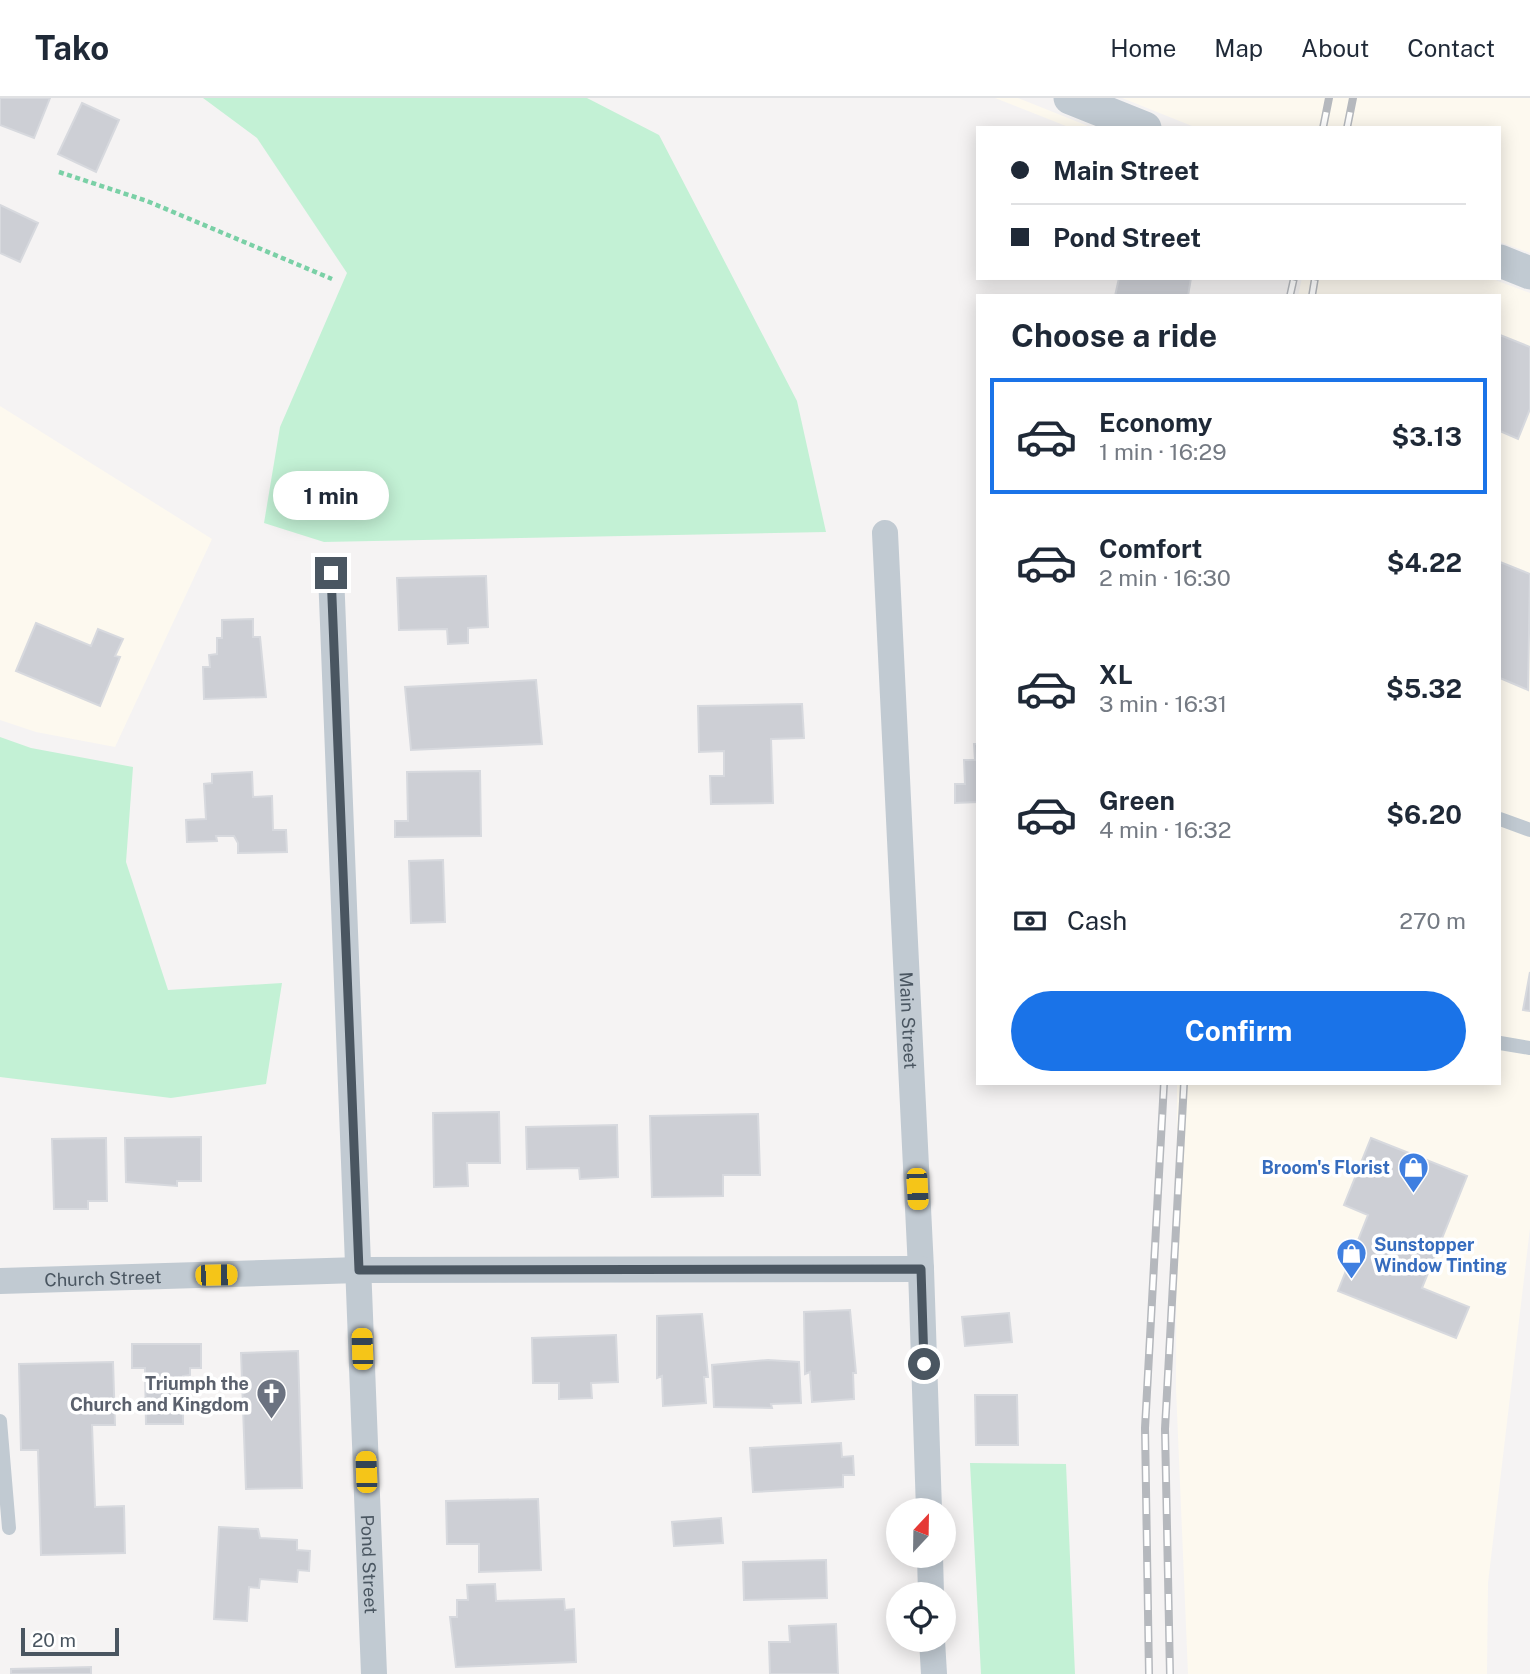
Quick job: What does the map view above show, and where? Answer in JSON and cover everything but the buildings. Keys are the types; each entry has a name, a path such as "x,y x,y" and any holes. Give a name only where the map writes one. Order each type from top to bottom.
{"street":[{"path":"1070,98 1140,126"},
{"path":"1501,261 1530,273"},
{"name":"Main Street","path":"885,533 921,1269 929,1498"},
{"name":"Pond Street","path":"331,573 374,1674"},
{"name":"Church Street","path":"0,1282 359,1270 921,1269"},
{"path":"933,1652 934,1674"}],"lane":[{"path":"1501,819 1530,830"},
{"path":"1501,1043 1530,1048"},
{"path":"0,1421 9,1528"}],"path":[{"path":"59,172 147,201 332,279"}],"shaded area":[{"path":"995,98 1018,98 1088,126 1066,126"},
{"path":"1122,98 1530,98 1530,253 1501,242 1501,126 1192,126"},
{"path":"1302,280 1495,280 1530,293 1530,1228 1488,1583 1487,1674 1188,1674 1176,1388 1177,1085 1501,1085 1501,294 1298,294"},
{"path":"0,406 212,539 115,747 36,732 0,720"}],"green space":[{"path":"203,98 587,98 659,135 797,401 826,532 324,542 264,523 280,427 347,273 257,138"},
{"path":"0,737 31,748 133,767 126,862 168,990 282,983 266,1084 171,1098 0,1077"},
{"path":"970,1463 1066,1464 1075,1674 981,1674"}],"railway":[{"path":"1323,126 1329,98"},
{"path":"1347,126 1353,98"},
{"path":"1290,294 1294,280"},
{"path":"1312,294 1315,280"},
{"path":"1149,1674 1145,1428 1164,1085"},
{"path":"1170,1674 1165,1429 1184,1085"}],"place":[{"name":"Broom's Florist","path":"1413,1194"},
{"name":"Sunstopper Window Tinting","path":"1351,1281"},
{"name":"Triumph the Church and Kingdom","path":"272,1420"}],"route":[{"path":"331,573 359,1270 921,1269 924,1364"}]}
